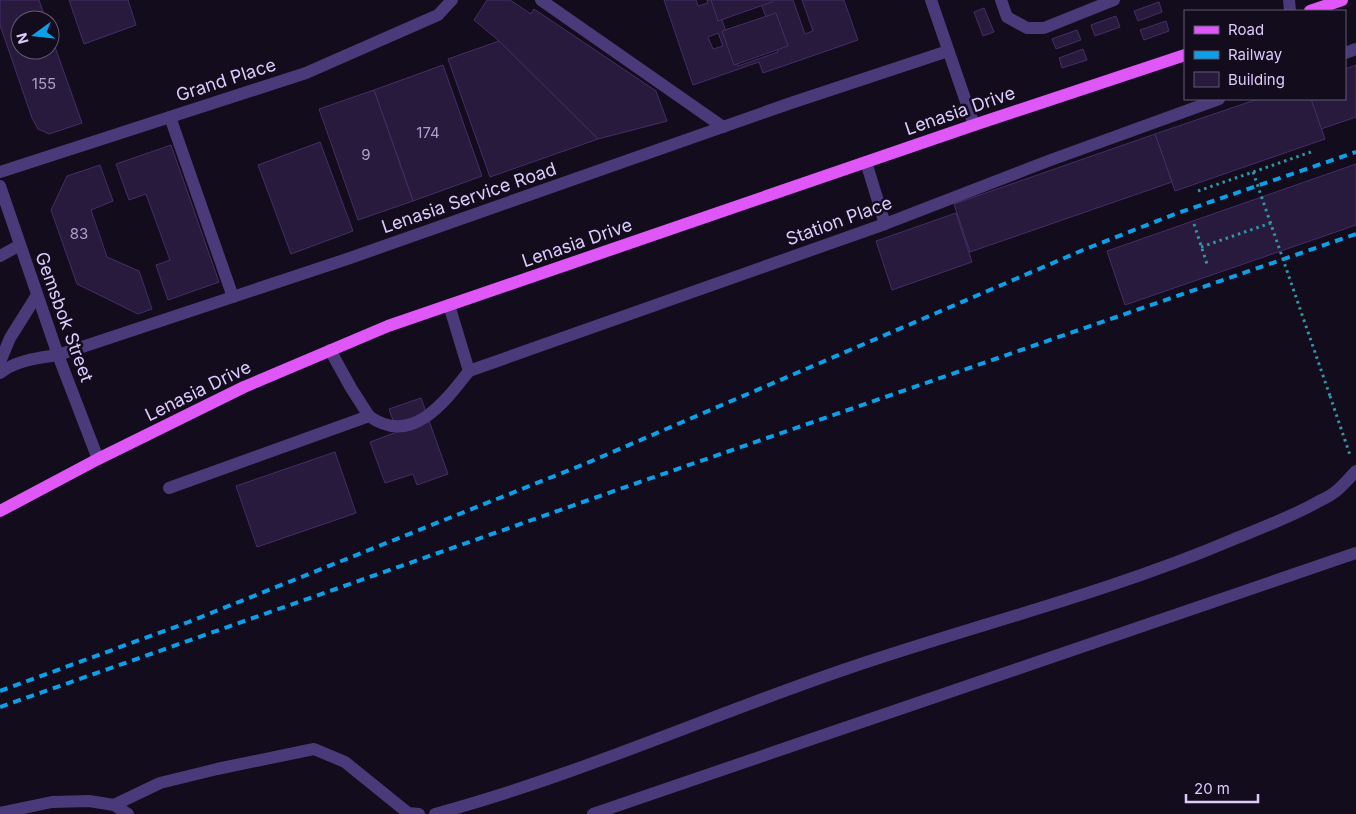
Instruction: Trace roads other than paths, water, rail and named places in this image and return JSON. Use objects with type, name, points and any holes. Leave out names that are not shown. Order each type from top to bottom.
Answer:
[{"type":"main road","points":[[1313,10],[1342,0]]},
{"type":"main road","name":"Lenasia Drive","points":[[0,510],[244,387],[388,326],[974,125],[1184,55]]},
{"type":"street","name":"Grand Place","points":[[0,172],[306,73],[438,15],[452,0]]},
{"type":"street","points":[[541,0],[723,127]]},
{"type":"street","points":[[932,0],[974,125]]},
{"type":"street","points":[[1001,0],[1007,17],[1027,28],[1044,28],[1114,0]]},
{"type":"street","name":"Lenasia Service Road","points":[[0,373],[6,368],[31,359],[58,355],[350,258],[723,127],[948,51]]},
{"type":"street","name":"Station Place","points":[[469,372],[885,224],[1048,161],[1217,100]]},
{"type":"street","points":[[170,117],[233,297]]},
{"type":"street","points":[[866,162],[885,224]]},
{"type":"street","name":"Gemsbok Street","points":[[0,186],[58,355],[98,459]]},
{"type":"street","points":[[0,256],[20,245]]},
{"type":"street","points":[[0,362],[10,338],[37,295]]},
{"type":"street","points":[[330,350],[369,416],[385,426],[406,426],[425,418],[435,411],[469,372],[449,305]]},
{"type":"street","points":[[169,488],[369,416]]},
{"type":"street","points":[[435,814],[518,790],[599,762],[714,717],[844,670],[1183,561],[1301,511],[1334,493],[1356,471]]},
{"type":"street","points":[[593,814],[1356,553]]},
{"type":"street","points":[[114,805],[160,783],[314,749],[345,762],[408,813],[419,814]]},
{"type":"street","points":[[0,813],[52,802],[90,801],[114,805],[128,814]]},
{"type":"railway","points":[[0,691],[186,623],[587,463],[1083,250],[1175,214],[1356,152]]},
{"type":"railway","points":[[0,707],[637,483],[1356,234]]}]
